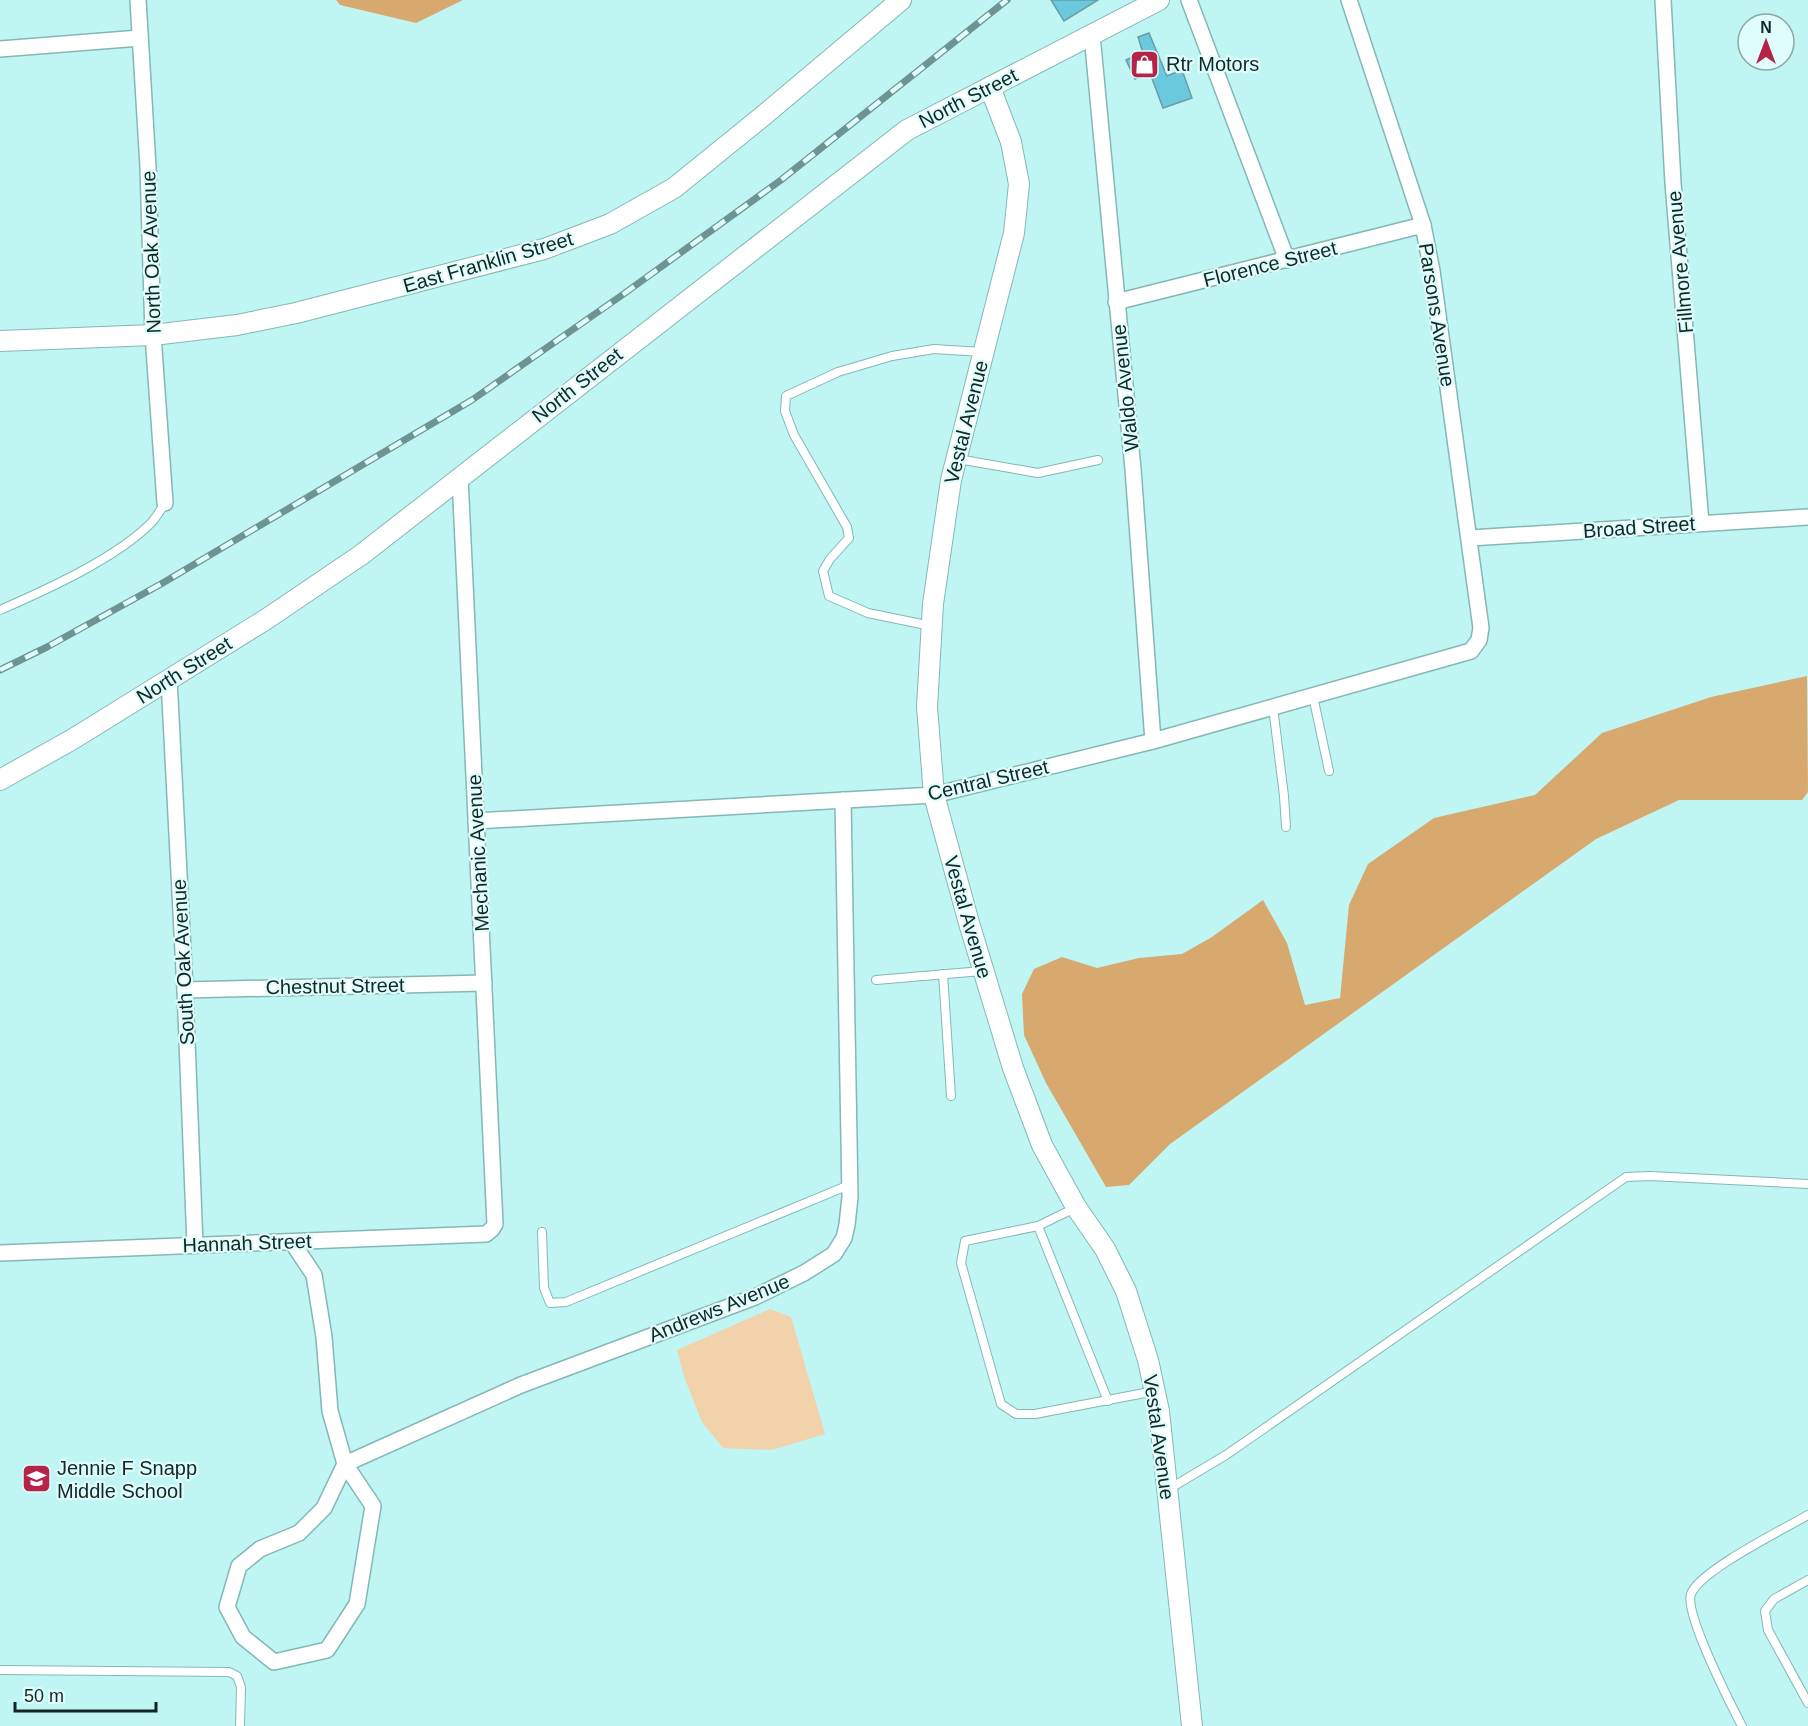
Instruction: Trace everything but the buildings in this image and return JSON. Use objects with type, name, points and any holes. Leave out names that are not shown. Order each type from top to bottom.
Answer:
[{"type":"street","name":"North Oak Avenue","points":[[138,0],[148,167],[153,335],[165,503]]},
{"type":"street","name":"East Franklin Street","points":[[0,341],[153,335],[237,325],[306,311],[544,249],[610,224],[674,188],[764,116],[901,0]]},
{"type":"street","name":"North Street","points":[[0,780],[73,739],[265,620],[361,555],[907,130],[1159,0]]},
{"type":"street","points":[[1189,0],[1287,260]]},
{"type":"street","name":"Parsons Avenue","points":[[1349,0],[1423,225],[1432,271],[1470,538],[1481,628],[1479,640]]},
{"type":"street","name":"Fillmore Avenue","points":[[1663,0],[1674,183],[1701,523]]},
{"type":"street","name":"Waldo Avenue","points":[[1092,35],[1133,469],[1153,741]]},
{"type":"street","points":[[0,49],[140,38]]},
{"type":"street","name":"Vestal Avenue","points":[[990,87],[1011,142],[1019,184],[1014,233],[956,459],[944,525],[932,626],[927,707],[934,795],[1013,1068],[1042,1145],[1076,1207],[1105,1249],[1126,1292],[1148,1360],[1160,1411],[1192,1726]]},
{"type":"street","name":"Florence Street","points":[[1116,302],[1423,225]]},
{"type":"street","name":"Mechanic Avenue","points":[[460,477],[495,1224],[492,1229]]},
{"type":"street","name":"Broad Street","points":[[1470,538],[1808,517]]},
{"type":"street","name":"Central Street","points":[[477,821],[934,795],[1153,741],[1313,696],[1471,651],[1479,640]]},
{"type":"street","name":"South Oak Avenue","points":[[169,679],[195,1245]]},
{"type":"street","name":"Andrews Avenue","points":[[345,1464],[521,1384],[755,1297],[804,1273],[834,1254],[844,1238],[847,1225],[849,1185],[843,800]]},
{"type":"street","name":"Chestnut Street","points":[[185,990],[484,982]]},
{"type":"street","name":"Hannah Street","points":[[0,1253],[486,1234],[492,1229]]},
{"type":"street","points":[[292,1242],[314,1275],[324,1337],[330,1411],[345,1464],[373,1506],[357,1604],[327,1650],[274,1662],[243,1637],[226,1607],[239,1566],[260,1549],[299,1533],[324,1508],[345,1464]]},
{"type":"lane","points":[[932,626],[868,613],[829,596],[823,571],[849,537],[847,527],[794,435],[785,411],[786,396],[838,372],[892,356],[934,349],[984,352]]},
{"type":"lane","points":[[956,459],[1038,473],[1098,460]]},
{"type":"lane","points":[[0,610],[118,550],[154,520],[165,503]]},
{"type":"lane","points":[[1313,696],[1329,771]]},
{"type":"lane","points":[[1273,707],[1286,827]]},
{"type":"lane","points":[[876,980],[984,971]]},
{"type":"lane","points":[[943,974],[951,1096]]},
{"type":"lane","points":[[1168,1490],[1226,1455],[1626,1177],[1650,1176],[1808,1184]]},
{"type":"lane","points":[[542,1232],[544,1288],[550,1303],[566,1302],[849,1185]]},
{"type":"lane","points":[[1076,1207],[1038,1226],[965,1241],[961,1263],[1000,1404],[1016,1414],[1035,1414],[1155,1391]]},
{"type":"lane","points":[[1038,1226],[1108,1401]]},
{"type":"lane","points":[[1742,1726],[1690,1611],[1690,1595],[1701,1580],[1750,1548],[1808,1515]]},
{"type":"lane","points":[[1808,1580],[1774,1599],[1765,1611],[1768,1630],[1808,1703]]},
{"type":"lane","points":[[0,1670],[229,1672],[237,1677],[241,1687],[240,1726]]},
{"type":"shaded area","points":[[336,0],[463,0],[416,23],[340,5]]},
{"type":"shaded area","points":[[1807,676],[1808,792],[1802,800],[1679,800],[1596,839],[1170,1144],[1129,1185],[1106,1187],[1046,1083],[1024,1035],[1022,994],[1034,969],[1062,957],[1097,968],[1139,958],[1182,954],[1212,937],[1263,900],[1287,943],[1305,1005],[1340,998],[1349,905],[1368,864],[1434,818],[1535,795],[1602,733],[1711,697]]},
{"type":"shaded area","points":[[770,1309],[791,1317],[825,1434],[772,1450],[723,1448],[702,1422],[685,1379],[677,1350]]},
{"type":"railway","points":[[0,670],[47,647],[161,584],[472,400],[781,180],[1007,0]]},
{"type":"place","name":"Rtr Motors","points":[[1145,64]]},
{"type":"place","name":"Jennie F Snapp Middle School","points":[[36,1479]]}]
